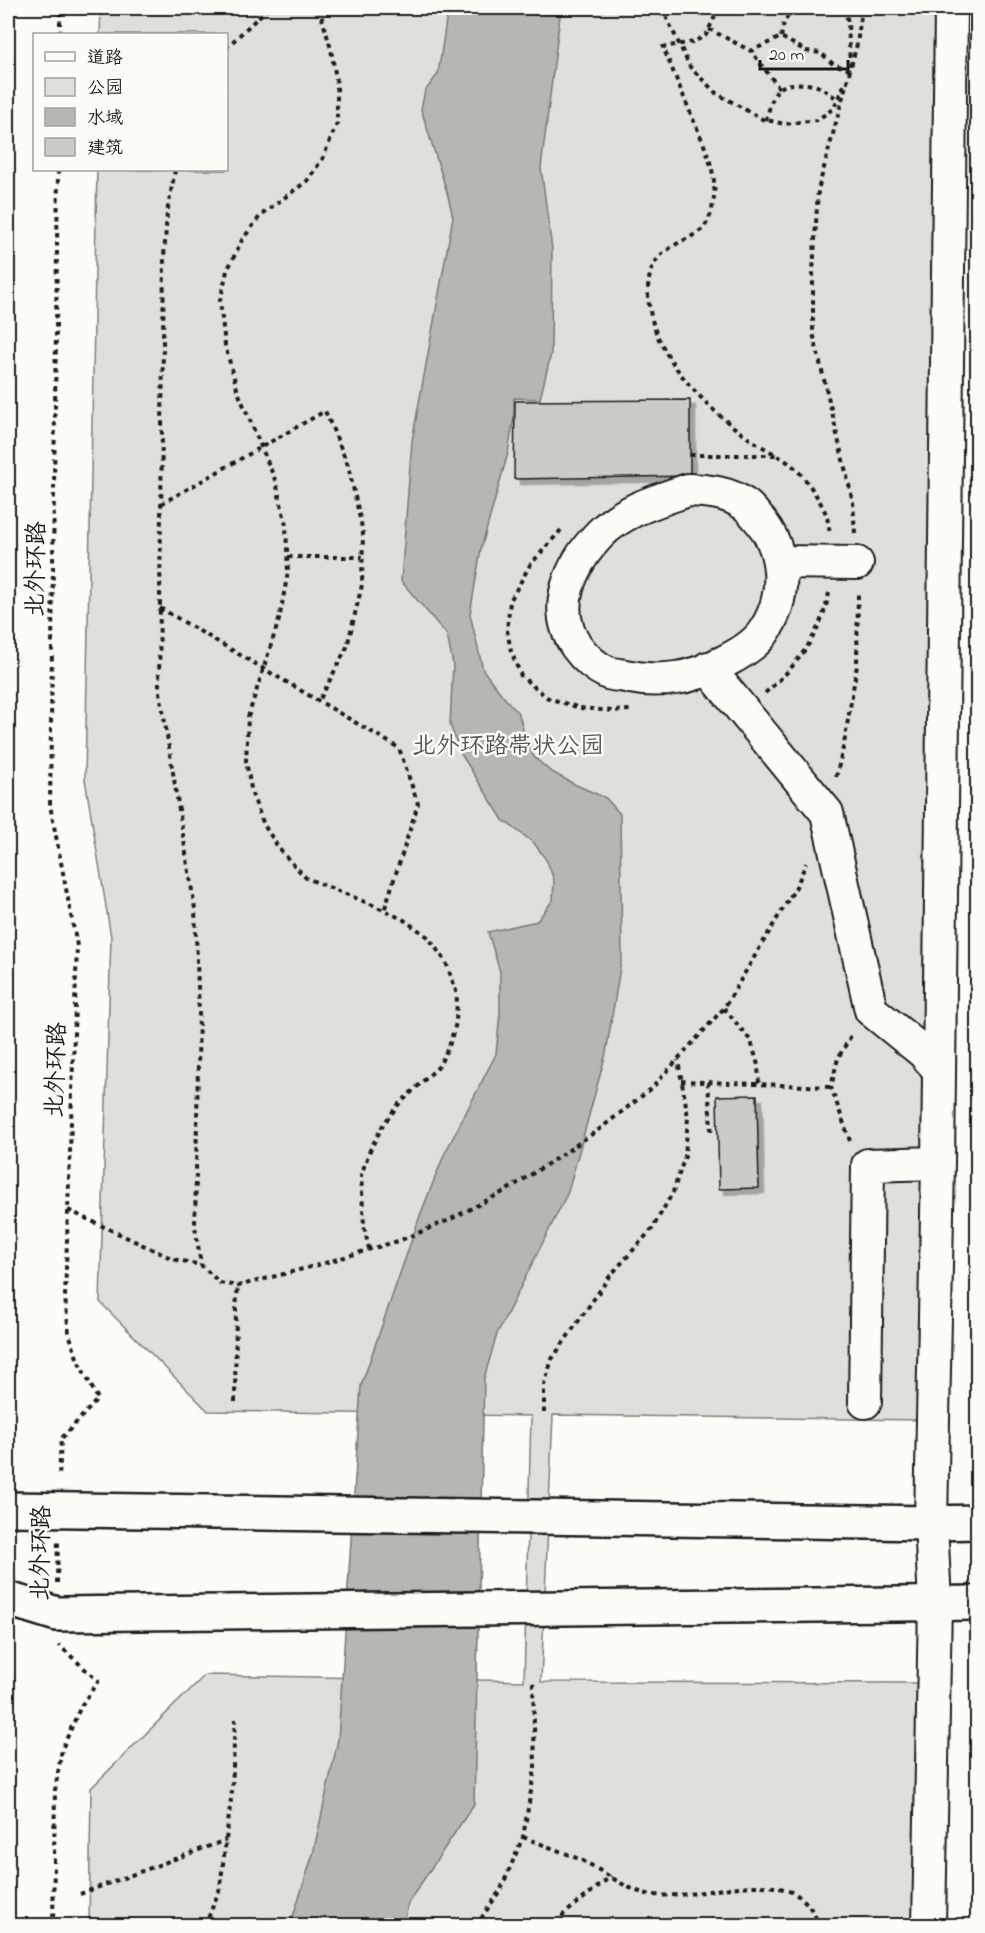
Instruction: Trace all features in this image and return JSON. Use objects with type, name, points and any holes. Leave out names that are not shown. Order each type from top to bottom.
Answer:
[{"type":"main road","points":[[8,1509],[978,1522]]},
{"type":"main road","points":[[8,1599],[57,1614],[978,1603]]},
{"type":"street","points":[[929,1926],[935,1603],[931,1523],[938,1163],[951,8]]},
{"type":"street","points":[[688,490],[718,492],[745,504],[768,529],[780,562],[781,584],[776,610],[762,634],[740,653],[708,668],[677,678],[641,679],[608,673],[586,659],[568,635],[563,603],[574,567],[600,533],[636,508],[688,490]]},
{"type":"street","points":[[780,562],[844,563]]},
{"type":"street","points":[[708,668],[827,813],[871,1010],[923,1052],[938,1070]]},
{"type":"street","points":[[865,1402],[868,1165],[938,1163]]},
{"type":"path","points":[[60,8],[60,33]]},
{"type":"path","points":[[228,46],[268,8]]},
{"type":"path","points":[[319,8],[331,49],[337,85],[337,123],[323,158],[307,181],[261,215],[242,240],[227,271],[220,301],[225,345],[238,392],[276,482],[286,525],[288,572],[279,620],[248,717],[246,761],[252,794],[264,825],[280,850],[306,878],[384,911],[428,937],[446,962],[457,994],[456,1023],[449,1046],[439,1066],[398,1105],[383,1125],[370,1150],[361,1175],[364,1226],[369,1249]]},
{"type":"path","points":[[662,8],[690,67],[716,93],[766,120],[784,124],[817,120],[834,108],[850,70],[849,22],[844,8]]},
{"type":"path","points":[[719,8],[706,35],[694,42],[663,47],[710,159],[714,195],[709,220],[700,232],[664,251],[653,267],[648,287],[649,309],[657,334],[670,359],[687,383],[733,427],[791,464],[810,486],[826,514],[832,544],[844,563],[831,584],[826,610],[817,631],[802,655],[783,678],[744,711]]},
{"type":"path","points":[[781,37],[784,22],[791,8]]},
{"type":"path","points":[[709,29],[751,51],[779,88]]},
{"type":"path","points":[[751,51],[781,37]]},
{"type":"path","points":[[781,37],[806,51],[821,53],[833,64],[850,70]]},
{"type":"path","points":[[766,120],[774,93],[786,85],[806,84],[819,87],[838,99]]},
{"type":"path","name":"北外环路","points":[[53,1926],[55,1790],[62,1749],[81,1706],[98,1681],[60,1645],[57,1614],[61,1439],[98,1399],[78,1360],[69,1333],[65,1298],[77,946],[50,805],[58,171]]},
{"type":"path","points":[[175,171],[167,213],[165,258],[159,686],[195,909],[199,1012],[195,1226],[201,1265]]},
{"type":"path","points":[[161,504],[325,411],[348,465],[363,532],[362,585],[347,647],[319,701]]},
{"type":"path","points":[[690,455],[777,455]]},
{"type":"path","points":[[288,557],[362,557]]},
{"type":"path","points":[[160,608],[399,748],[418,804],[384,911]]},
{"type":"path","points":[[724,1008],[751,1041],[758,1065],[759,1084]]},
{"type":"path","points":[[868,1165],[852,1148],[831,1087],[838,1059],[850,1036],[871,1010]]},
{"type":"path","points":[[544,1413],[544,1385],[552,1359],[610,1276],[652,1229],[673,1192],[685,1156],[688,1117],[678,1060]]},
{"type":"path","points":[[681,1081],[831,1087]]},
{"type":"path","points":[[708,1082],[711,1129],[718,1129]]},
{"type":"path","points":[[68,1210],[173,1259],[201,1265],[220,1283],[238,1286],[401,1240],[447,1221],[507,1190],[593,1134],[651,1089]]},
{"type":"path","points":[[235,1402],[238,1286]]},
{"type":"path","points":[[476,1926],[501,1889],[523,1837],[535,1768],[533,1682]]},
{"type":"path","points":[[205,1926],[220,1888],[232,1791],[235,1719]]},
{"type":"path","points":[[523,1837],[582,1860],[640,1892],[663,1896],[751,1885],[777,1887],[798,1895],[815,1912],[819,1926]]},
{"type":"path","points":[[80,1894],[226,1840]]},
{"type":"path","points":[[561,1926],[563,1916],[610,1875]]},
{"type":"green space","name":"北外环路带状公园","points":[[101,8],[939,8],[923,1420],[553,1415],[541,1682],[924,1683],[919,1925],[89,1926],[91,1788],[205,1675],[524,1681],[531,1416],[208,1411],[100,1302],[111,937],[85,779],[97,171],[228,171],[228,33],[100,33]]},
{"type":"water","points":[[448,8],[561,8],[541,168],[552,249],[551,354],[540,399],[514,398],[514,417],[508,453],[481,549],[470,614],[483,670],[519,714],[524,734],[534,757],[550,771],[606,798],[620,814],[622,956],[606,1053],[568,1192],[497,1334],[484,1378],[474,1804],[408,1903],[404,1925],[290,1926],[313,1854],[338,1740],[361,1386],[421,1213],[444,1155],[496,1054],[500,1013],[500,972],[488,932],[537,921],[553,900],[554,880],[547,861],[534,843],[503,820],[461,754],[450,725],[453,664],[447,635],[401,581],[412,441],[453,217],[421,109],[425,91],[438,74]]},
{"type":"building","points":[[690,400],[690,476],[514,479],[515,401]]},
{"type":"building","points":[[757,1095],[759,1188],[719,1189],[717,1096]]}]
